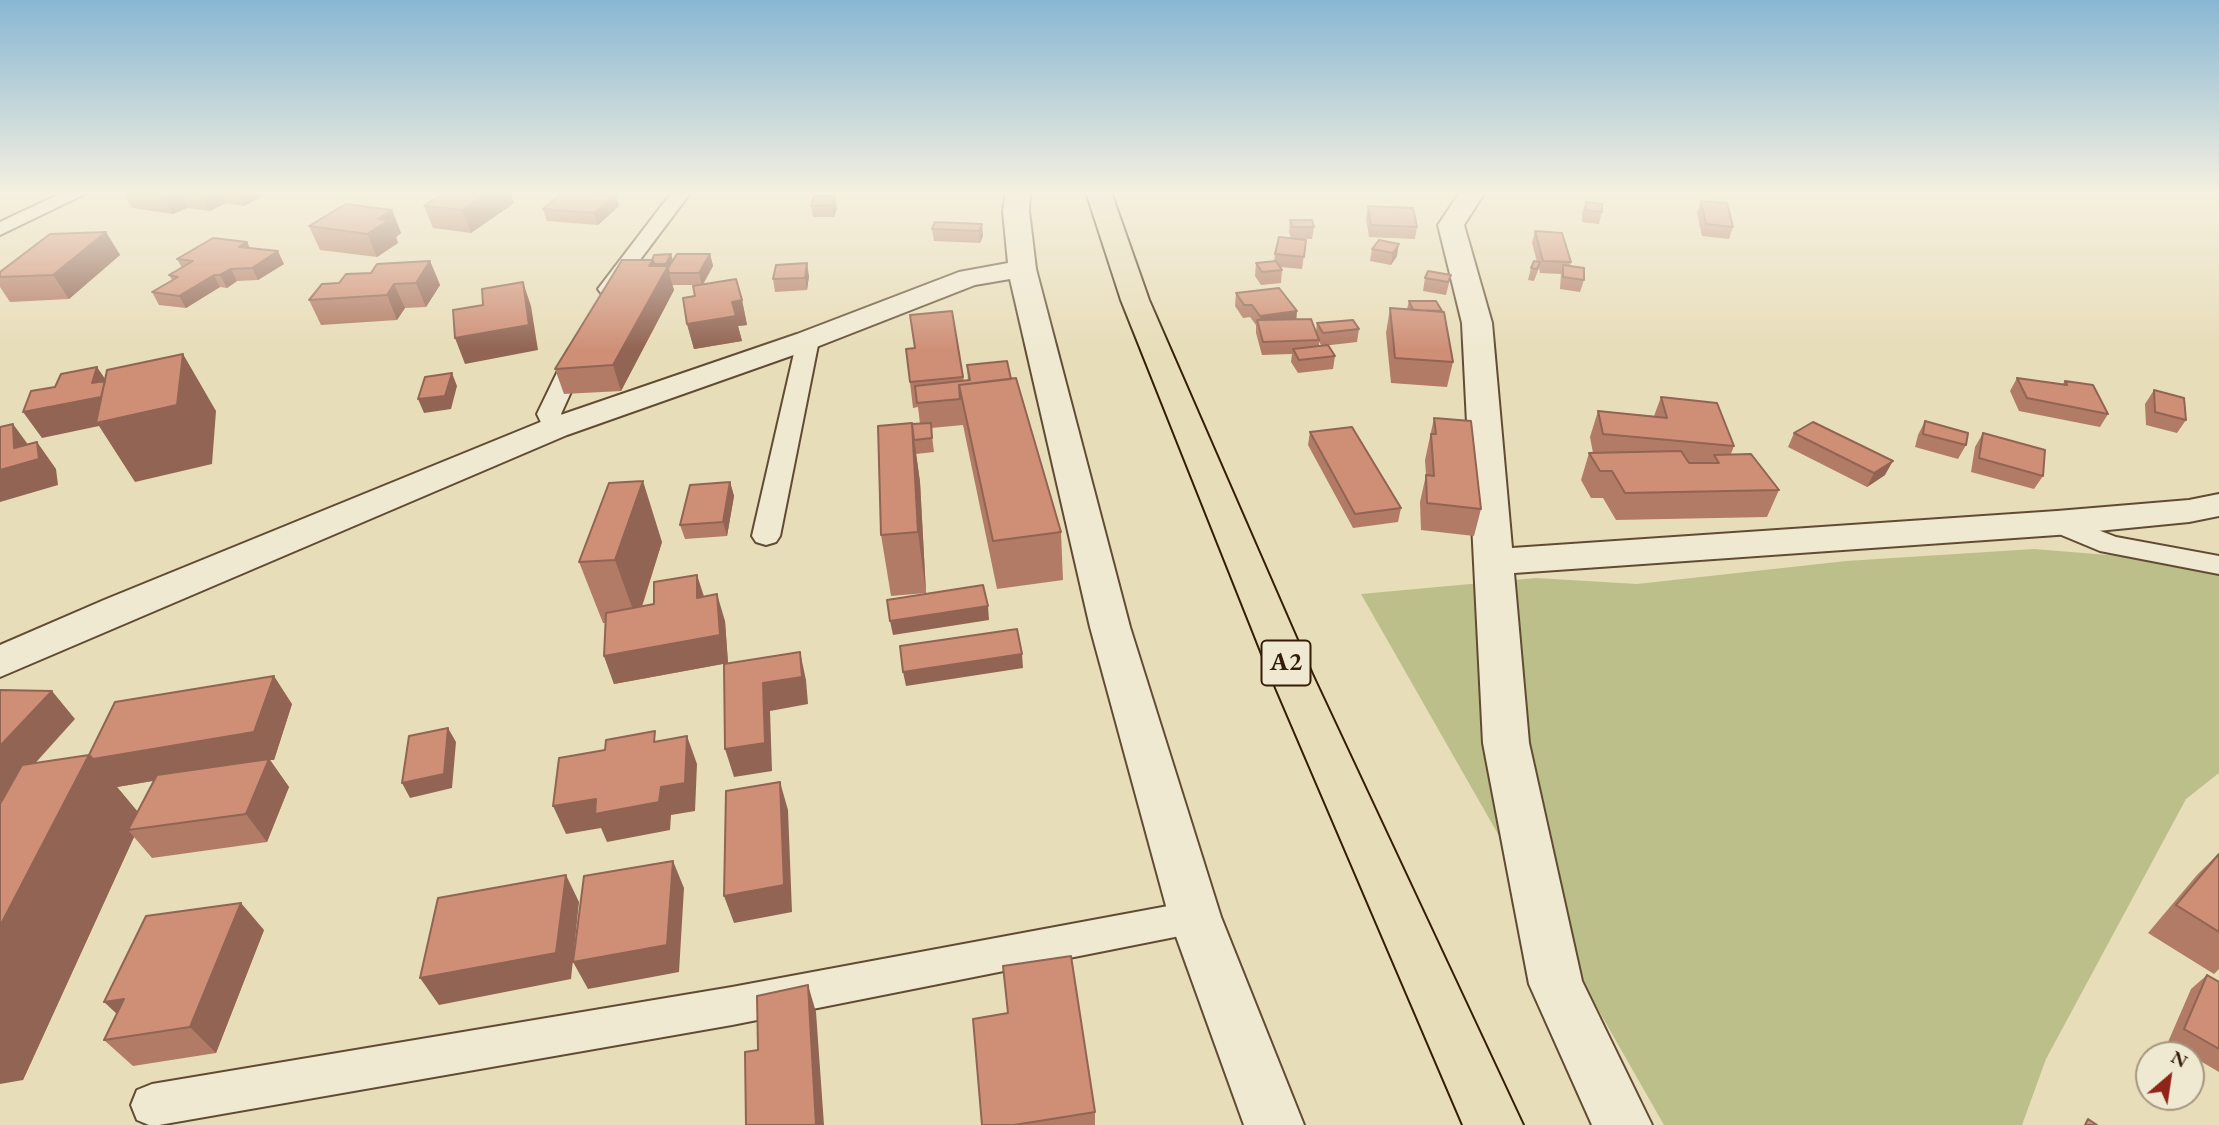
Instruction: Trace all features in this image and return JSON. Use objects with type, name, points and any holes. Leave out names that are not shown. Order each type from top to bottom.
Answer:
[{"type":"main road","name":"A2","points":[[1116,244],[1135,300],[1286,662],[1493,1125]]},
{"type":"street","points":[[1019,244],[1022,269],[1110,627],[1195,917],[1273,1125]]},
{"type":"street","points":[[1456,244],[1477,323],[1506,743],[1556,984],[1622,1125]]},
{"type":"street","points":[[0,662],[555,428],[808,340],[969,278],[1022,269]]},
{"type":"street","points":[[1492,562],[2057,523],[2189,511],[2219,505]]},
{"type":"lane","points":[[597,313],[609,288],[642,244]]},
{"type":"lane","points":[[555,428],[549,414],[585,338]]},
{"type":"lane","points":[[766,536],[808,340]]},
{"type":"lane","points":[[2057,523],[2110,545],[2219,565]]},
{"type":"lane","points":[[152,1105],[718,1008],[1195,917]]},
{"type":"green space","points":[[2034,549],[2145,558],[2219,571],[2219,773],[2186,799],[2046,1059],[2022,1125],[1664,1125],[1361,594],[1536,578],[1637,584],[1846,561]]},
{"type":"building","points":[[36,244],[91,244],[53,275],[0,277],[0,272]]},
{"type":"building","points":[[202,244],[243,244],[239,247],[278,251],[252,268],[231,269],[214,275],[179,296],[152,292],[178,277],[169,275],[193,261],[177,259]]},
{"type":"building","points":[[1277,244],[1305,244],[1304,257],[1275,254]]},
{"type":"building","points":[[1376,244],[1399,244],[1393,253],[1372,249]]},
{"type":"building","points":[[1539,244],[1566,244],[1571,262],[1543,261]]},
{"type":"building","points":[[671,254],[666,264],[654,264],[652,260],[654,255]]},
{"type":"building","points":[[677,254],[710,254],[699,273],[669,273],[668,268]]},
{"type":"building","points":[[622,260],[653,260],[649,266],[668,266],[613,365],[555,369]]},
{"type":"building","points":[[430,261],[416,283],[394,284],[387,295],[309,300],[322,284],[339,283],[346,274],[371,273],[377,264]]},
{"type":"building","points":[[1276,261],[1282,270],[1262,272],[1256,263]]},
{"type":"building","points":[[1534,261],[1540,262],[1537,269],[1531,268]]},
{"type":"building","points":[[807,263],[805,278],[773,279],[776,265]]},
{"type":"building","points":[[1563,265],[1584,268],[1584,280],[1563,277]]},
{"type":"building","points":[[1428,271],[1451,275],[1448,282],[1425,278]]},
{"type":"building","points":[[736,279],[742,300],[732,302],[736,316],[687,324],[683,298],[695,296],[693,286]]},
{"type":"building","points":[[523,282],[529,325],[455,338],[453,310],[483,305],[482,289]]},
{"type":"building","points":[[1279,288],[1297,311],[1260,316],[1252,305],[1244,305],[1236,293]]},
{"type":"building","points":[[1409,301],[1436,301],[1442,311],[1413,310]]},
{"type":"building","points":[[1390,308],[1444,312],[1453,362],[1395,358]]},
{"type":"building","points":[[952,311],[963,377],[910,382],[906,349],[915,348],[910,315]]},
{"type":"building","points":[[1311,319],[1319,340],[1263,342],[1257,320]]},
{"type":"building","points":[[1353,320],[1359,329],[1323,333],[1317,323]]},
{"type":"building","points":[[1328,345],[1335,356],[1299,360],[1293,349]]},
{"type":"building","points":[[183,354],[177,405],[96,423],[107,370]]},
{"type":"building","points":[[1007,361],[1011,379],[959,385],[960,399],[917,403],[915,386],[970,380],[967,365]]},
{"type":"building","points":[[97,367],[92,383],[105,381],[101,397],[23,412],[31,391],[55,387],[61,374]]},
{"type":"building","points":[[452,373],[445,396],[418,399],[425,377]]},
{"type":"building","points":[[1016,378],[1061,532],[993,541],[959,385]]},
{"type":"building","points":[[2017,378],[2067,385],[2065,381],[2093,385],[2108,414],[2027,398]]},
{"type":"building","points":[[2154,390],[2184,398],[2186,420],[2155,412]]},
{"type":"building","points":[[1661,397],[1717,403],[1734,446],[1603,434],[1598,411],[1667,418]]},
{"type":"building","points":[[1434,418],[1471,421],[1481,509],[1427,503],[1426,475],[1434,476],[1431,434],[1436,434]]},
{"type":"building","points":[[1925,421],[1968,433],[1966,445],[1923,434]]},
{"type":"building","points":[[1813,422],[1893,461],[1874,473],[1794,433]]},
{"type":"building","points":[[912,423],[918,532],[881,535],[878,426]]},
{"type":"building","points":[[931,423],[932,438],[914,440],[912,424]]},
{"type":"building","points":[[13,424],[14,448],[37,442],[39,459],[0,470],[0,427]]},
{"type":"building","points":[[1352,427],[1401,508],[1355,514],[1310,432]]},
{"type":"building","points":[[1983,433],[2045,450],[2043,476],[1979,458]]},
{"type":"building","points":[[1681,451],[1689,463],[1719,463],[1714,455],[1751,454],[1779,490],[1625,493],[1612,471],[1600,471],[1589,453]]},
{"type":"building","points":[[643,481],[615,560],[579,562],[609,483]]},
{"type":"building","points":[[730,482],[723,522],[680,525],[690,485]]},
{"type":"building","points":[[697,575],[697,598],[717,594],[720,635],[604,656],[606,613],[654,604],[654,582]]},
{"type":"building","points":[[983,585],[988,606],[890,621],[887,600]]},
{"type":"building","points":[[1017,629],[1022,654],[903,672],[900,646]]},
{"type":"building","points":[[800,652],[802,677],[763,683],[765,743],[725,749],[724,664]]},
{"type":"building","points":[[274,676],[254,732],[93,759],[89,755],[115,702]]},
{"type":"building","points":[[0,690],[52,691],[0,746]]},
{"type":"building","points":[[448,728],[444,774],[402,783],[409,736]]},
{"type":"building","points":[[655,731],[654,742],[687,736],[685,783],[661,787],[659,802],[595,814],[596,799],[553,806],[559,758],[605,750],[606,740]]},
{"type":"building","points":[[89,755],[0,926],[0,804],[22,765]]},
{"type":"building","points":[[269,759],[246,814],[128,830],[157,775]]},
{"type":"building","points":[[780,782],[784,885],[724,896],[726,791]]},
{"type":"building","points":[[2219,854],[2219,932],[2176,905]]},
{"type":"building","points":[[673,861],[667,945],[573,962],[584,876]]},
{"type":"building","points":[[566,875],[556,953],[420,978],[438,898]]},
{"type":"building","points":[[241,903],[190,1027],[104,1040],[124,999],[104,1002],[146,916]]},
{"type":"building","points":[[1071,956],[1095,1112],[1014,1125],[982,1125],[973,1019],[1008,1013],[1003,966]]},
{"type":"building","points":[[2207,975],[2219,982],[2219,1049],[2184,1029]]},
{"type":"building","points":[[808,985],[816,1125],[746,1125],[745,1052],[758,1050],[757,996]]},
{"type":"building","points":[[2088,1119],[2097,1125],[2085,1125]]}]
